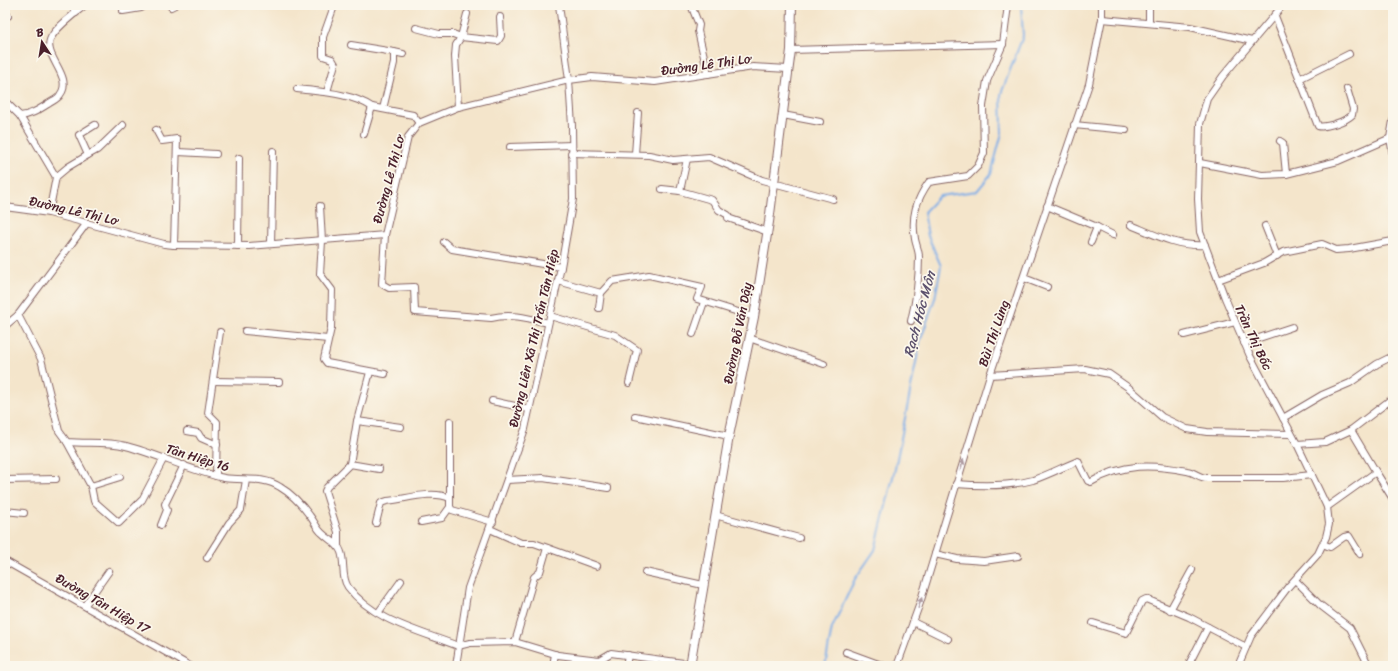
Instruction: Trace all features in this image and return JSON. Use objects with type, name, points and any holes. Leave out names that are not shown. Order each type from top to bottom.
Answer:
[{"type":"main road","name":"Đường Đỗ Văn Dậy","points":[[690,665],[729,436],[754,317],[768,232],[791,50],[792,5]]},
{"type":"street","points":[[71,5],[76,13]]},
{"type":"street","points":[[20,116],[33,113],[60,96],[63,91],[63,79],[50,50],[50,40],[55,31],[85,5]]},
{"type":"street","points":[[123,10],[141,8],[146,5]]},
{"type":"street","points":[[170,5],[171,7],[175,5]]},
{"type":"street","name":"Đường Liên Xã Thị Trấn Tân Hiệp","points":[[456,666],[468,588],[508,480],[524,430],[561,267],[573,199],[569,80],[559,5]]},
{"type":"street","points":[[691,5],[699,25],[698,31],[708,74]]},
{"type":"street","points":[[911,321],[915,308],[919,256],[915,239],[913,217],[920,194],[929,182],[968,176],[978,166],[984,153],[983,106],[987,82],[1003,44],[1008,5]]},
{"type":"street","name":"Bùi Thị Lùng","points":[[897,666],[935,554],[990,375],[1089,84],[1102,19],[1102,5]]},
{"type":"street","points":[[1149,5],[1149,23]]},
{"type":"street","name":"Trần Thị Bốc","points":[[1238,666],[1251,636],[1295,580],[1318,554],[1323,544],[1329,524],[1328,507],[1244,343],[1200,232],[1198,199],[1200,124],[1207,99],[1223,76],[1252,40],[1275,16],[1283,5]]},
{"type":"street","points":[[326,92],[335,64],[332,59],[323,56],[323,42],[333,9]]},
{"type":"street","points":[[458,108],[455,56],[456,45],[461,37],[467,14]]},
{"type":"street","points":[[1275,16],[1299,79],[1320,127],[1348,118],[1352,115],[1353,109],[1347,89]]},
{"type":"street","points":[[416,28],[439,34],[453,34],[461,37],[498,41],[501,36],[500,17]]},
{"type":"street","points":[[1102,19],[1190,27],[1252,40]]},
{"type":"street","points":[[791,50],[1003,44]]},
{"type":"street","points":[[351,45],[404,54]]},
{"type":"street","points":[[383,108],[394,63],[394,52]]},
{"type":"street","points":[[1299,79],[1349,54]]},
{"type":"street","name":"Đường Lê Thị Lơ","points":[[5,207],[49,213],[164,244],[174,245],[238,246],[322,241],[385,235],[408,137],[419,123],[458,108],[569,80],[592,77],[655,82],[753,67],[788,69]]},
{"type":"street","points":[[297,89],[326,92],[365,102],[372,107],[413,115],[419,123]]},
{"type":"street","points":[[5,101],[20,116],[56,177]]},
{"type":"street","points":[[364,134],[372,107]]},
{"type":"street","points":[[635,154],[638,113]]},
{"type":"street","points":[[783,115],[820,122]]},
{"type":"street","points":[[1393,121],[1393,155]]},
{"type":"street","points":[[88,155],[79,135],[95,125]]},
{"type":"street","points":[[49,213],[56,177],[68,167],[97,150],[123,125]]},
{"type":"street","points":[[1074,125],[1126,130]]},
{"type":"street","points":[[156,130],[162,141],[177,139],[178,152],[174,245]]},
{"type":"street","points":[[1200,162],[1262,175],[1286,174],[1338,160],[1392,138]]},
{"type":"street","points":[[1280,141],[1283,143],[1286,174]]},
{"type":"street","points":[[510,147],[572,145]]},
{"type":"street","points":[[271,244],[272,151]]},
{"type":"street","points":[[178,152],[216,154]]},
{"type":"street","points":[[571,153],[649,154],[673,160],[709,157],[738,171],[762,180],[775,182],[832,199]]},
{"type":"street","points":[[238,246],[239,158]]},
{"type":"street","points":[[680,191],[688,159]]},
{"type":"street","points":[[662,189],[680,191],[712,200],[719,210],[728,215],[728,218],[768,232]]},
{"type":"street","points":[[320,206],[322,241],[320,274],[332,290],[331,328],[324,359],[326,363],[385,374]]},
{"type":"street","points":[[1047,206],[1113,235]]},
{"type":"street","points":[[5,326],[18,314],[87,223]]},
{"type":"street","points":[[1131,225],[1168,241],[1192,246],[1205,245]]},
{"type":"street","points":[[1265,226],[1277,256]]},
{"type":"street","points":[[1091,242],[1097,227]]},
{"type":"street","points":[[385,235],[382,284],[389,288],[414,287],[414,312],[491,318],[501,316],[522,316],[548,323]]},
{"type":"street","points":[[1218,280],[1264,263],[1283,252],[1322,244],[1336,250],[1393,241]]},
{"type":"street","points":[[444,242],[452,249],[561,267]]},
{"type":"street","points":[[600,308],[601,293],[612,281],[649,275],[702,287],[697,298],[704,302],[754,317]]},
{"type":"street","points":[[1024,278],[1046,287]]},
{"type":"street","points":[[558,281],[601,293]]},
{"type":"street","points":[[693,334],[704,302]]},
{"type":"street","points":[[18,314],[42,359],[59,431],[90,486],[94,501],[119,523],[142,500],[164,458]]},
{"type":"street","points":[[550,316],[615,335],[637,350],[629,383]]},
{"type":"street","points":[[1184,335],[1235,322]]},
{"type":"street","points":[[1244,343],[1292,327]]},
{"type":"street","points":[[245,331],[328,339]]},
{"type":"street","points":[[216,476],[217,422],[208,413],[220,332]]},
{"type":"street","points":[[749,338],[824,364]]},
{"type":"street","points":[[1283,418],[1322,395],[1350,383],[1377,364],[1393,356]]},
{"type":"street","points":[[990,375],[1085,369],[1108,374],[1129,388],[1162,417],[1187,429],[1207,432],[1291,434]]},
{"type":"street","points":[[370,372],[357,421],[350,464],[327,487],[325,491],[338,532],[338,545],[342,553],[347,586],[367,608],[378,614],[458,646],[470,643],[515,642],[555,654],[599,660],[611,653],[690,665]]},
{"type":"street","points":[[213,381],[279,382]]},
{"type":"street","points":[[1297,444],[1325,442],[1351,430],[1393,398]]},
{"type":"street","points":[[492,401],[529,409]]},
{"type":"street","points":[[635,416],[729,436]]},
{"type":"street","points":[[357,421],[401,427]]},
{"type":"street","points":[[421,522],[442,518],[450,507],[450,421]]},
{"type":"street","points":[[1351,430],[1393,499]]},
{"type":"street","points":[[187,431],[198,433],[201,438],[217,445]]},
{"type":"street","name":"Tân Hiệp 16","points":[[66,442],[103,442],[125,446],[216,476],[266,481],[279,486],[294,498],[310,515],[321,532],[338,545]]},
{"type":"street","points":[[956,484],[982,486],[1032,480],[1078,461],[1088,480],[1091,482],[1107,472],[1147,465],[1161,465],[1207,478],[1283,478],[1312,474]]},
{"type":"street","points":[[350,464],[379,469]]},
{"type":"street","points":[[161,525],[167,510],[165,504],[184,465]]},
{"type":"street","points":[[1328,507],[1376,472]]},
{"type":"street","points":[[90,486],[120,476]]},
{"type":"street","points":[[508,480],[543,478],[608,488]]},
{"type":"street","points":[[5,480],[56,479]]},
{"type":"street","points":[[207,558],[229,523],[241,510],[246,480]]},
{"type":"street","points":[[376,523],[379,508],[382,503],[388,501],[443,495],[450,498]]},
{"type":"street","points":[[450,507],[452,510],[493,522]]},
{"type":"street","points":[[5,511],[24,513]]},
{"type":"street","points":[[715,515],[799,538]]},
{"type":"street","points":[[490,529],[521,543],[534,544],[597,566]]},
{"type":"street","points":[[1323,544],[1330,547],[1344,537],[1349,536],[1360,554]]},
{"type":"street","points":[[515,642],[534,577],[540,572],[547,548]]},
{"type":"street","points":[[935,554],[957,559],[984,561],[1018,556]]},
{"type":"street","name":"Đường Tân Hiệp 17","points":[[5,561],[85,605],[190,666]]},
{"type":"street","points":[[85,605],[110,570]]},
{"type":"street","points":[[1170,610],[1192,570]]},
{"type":"street","points":[[645,572],[703,585]]},
{"type":"street","points":[[1295,580],[1320,605],[1350,628],[1370,666]]},
{"type":"street","points":[[378,614],[402,581]]},
{"type":"street","points":[[1094,623],[1126,633],[1144,599],[1208,627],[1246,647]]},
{"type":"street","points":[[913,622],[948,639]]},
{"type":"street","points":[[1189,664],[1208,627]]},
{"type":"street","points":[[846,652],[884,666]]},
{"type":"street","points":[[553,666],[555,654]]},
{"type":"street","points":[[626,666],[628,655]]},
{"type":"waterway","name":"Rạch Hóc Môn","points":[[825,666],[832,628],[855,579],[875,550],[895,469],[920,342],[935,298],[941,266],[928,236],[924,212],[939,196],[977,191],[991,174],[1002,133],[1001,94],[1023,36],[1021,5]]}]
